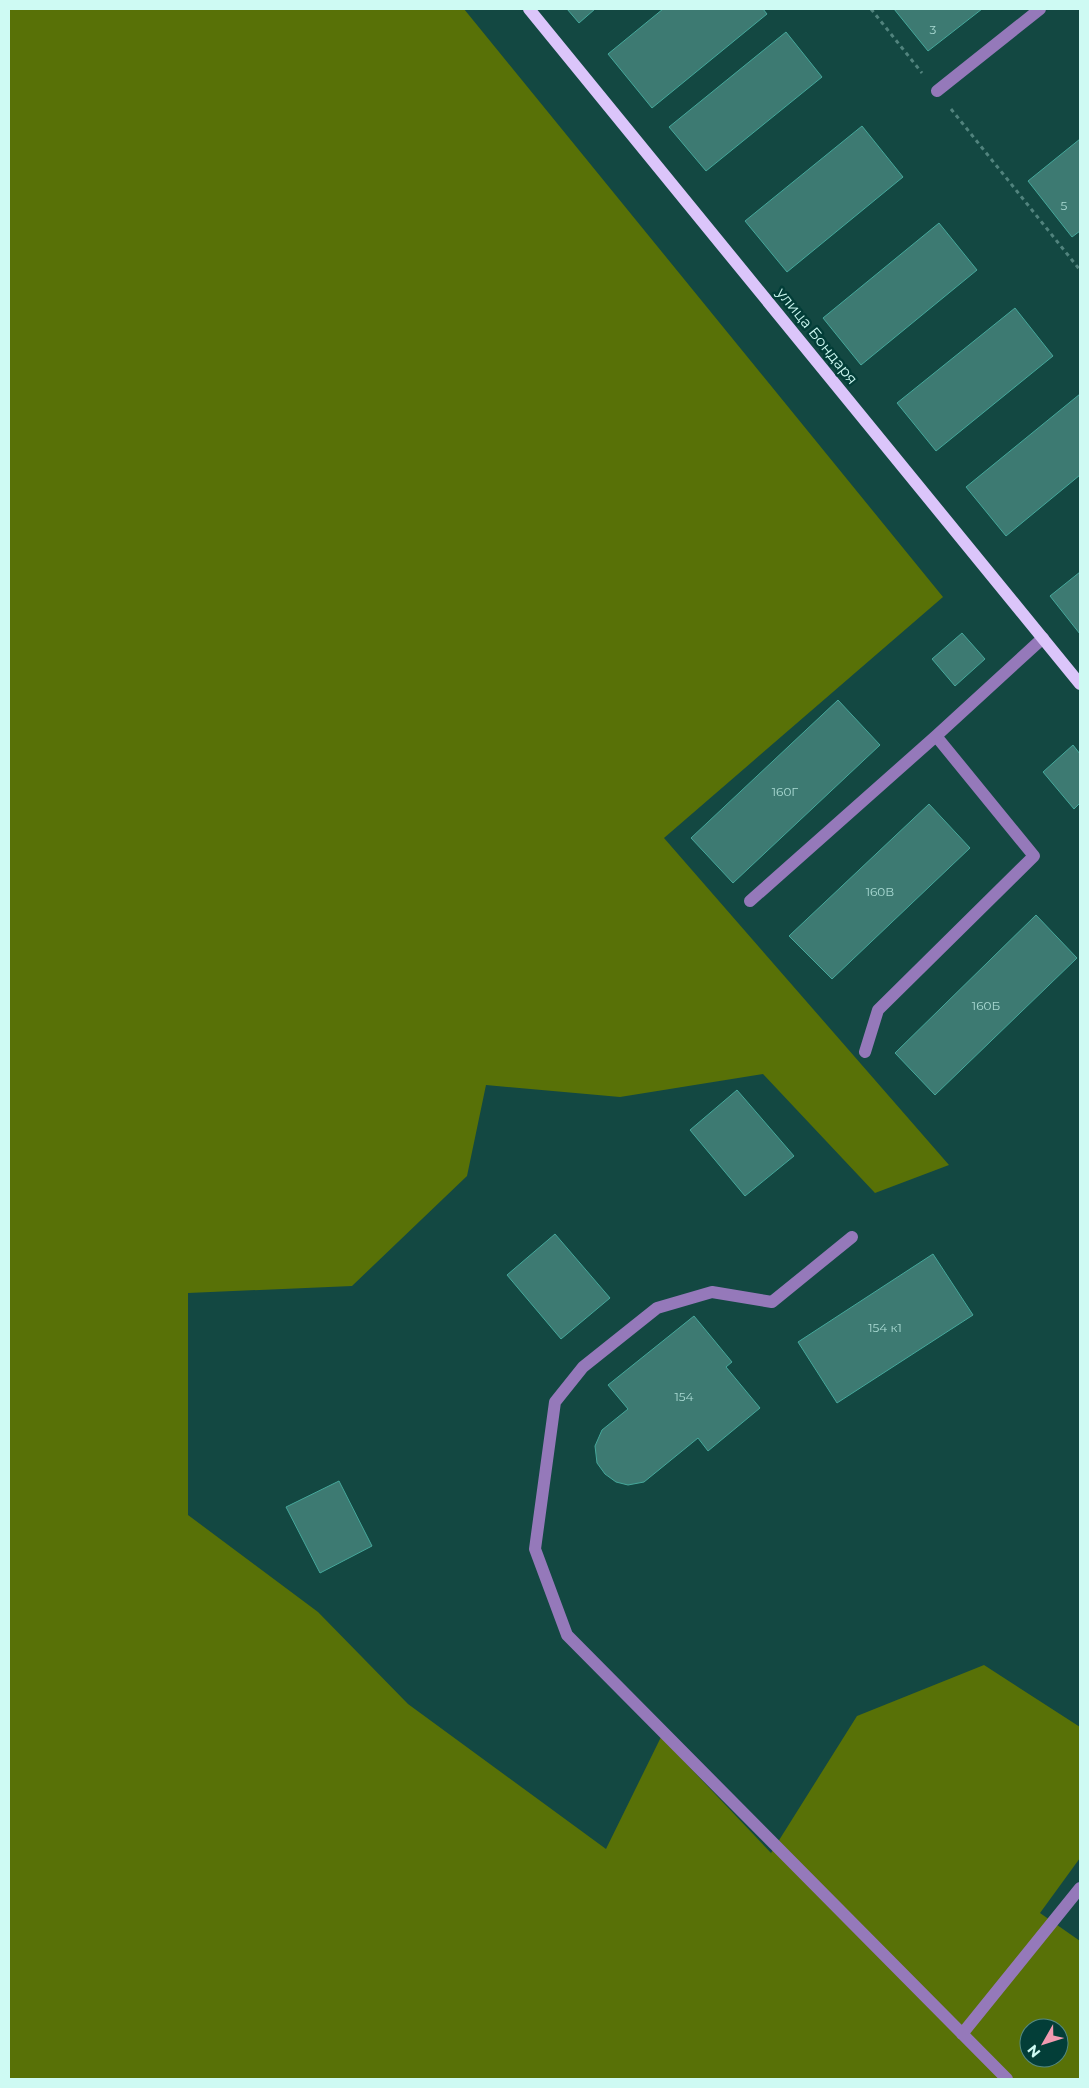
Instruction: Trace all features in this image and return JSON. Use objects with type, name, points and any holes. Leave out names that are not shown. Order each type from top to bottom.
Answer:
[{"type":"main road","name":"улица Бондаря","points":[[529,9],[1080,684]]},
{"type":"lane","points":[[937,92],[1040,9]]},
{"type":"lane","points":[[750,901],[1043,638]]},
{"type":"lane","points":[[865,1052],[878,1010],[1034,856],[936,736]]},
{"type":"lane","points":[[852,1238],[772,1302],[712,1292],[657,1308],[583,1367],[554,1402],[535,1549],[567,1635],[1007,2079]]},
{"type":"lane","points":[[962,2034],[1080,1888]]},
{"type":"path","points":[[871,9],[1080,270]]},
{"type":"green space","points":[[9,9],[464,9],[943,597],[664,838],[949,1165],[875,1193],[763,1074],[620,1097],[486,1085],[467,1176],[352,1286],[188,1293],[188,1515],[318,1612],[408,1704],[606,1849],[661,1737],[771,1853],[857,1716],[984,1665],[1080,1727],[1080,1858],[1040,1913],[1080,1941],[1080,2079],[9,2079]]},
{"type":"building","points":[[567,9],[595,9],[579,23]]},
{"type":"building","points":[[663,9],[763,9],[767,14],[652,108],[608,54]]},
{"type":"building","points":[[894,9],[982,9],[928,51]]},
{"type":"building","points":[[786,32],[822,77],[706,171],[669,127]]},
{"type":"building","points":[[862,126],[903,177],[787,272],[745,221]]},
{"type":"building","points":[[1080,139],[1080,231],[1072,237],[1028,181]]},
{"type":"building","points":[[939,223],[977,270],[861,365],[823,318]]},
{"type":"building","points":[[1015,308],[1053,356],[936,451],[897,403]]},
{"type":"building","points":[[1080,394],[1080,475],[1006,536],[966,487]]},
{"type":"building","points":[[1080,572],[1080,634],[1050,596]]},
{"type":"building","points":[[962,633],[985,659],[955,686],[932,659]]},
{"type":"building","points":[[838,700],[880,745],[733,883],[691,838]]},
{"type":"building","points":[[1073,745],[1080,754],[1080,803],[1074,809],[1043,772]]},
{"type":"building","points":[[929,804],[970,848],[832,979],[789,936]]},
{"type":"building","points":[[1036,915],[1077,958],[935,1095],[895,1053]]},
{"type":"building","points":[[737,1090],[794,1156],[745,1196],[690,1130]]},
{"type":"building","points":[[555,1234],[610,1298],[561,1339],[507,1275]]},
{"type":"building","points":[[933,1254],[973,1315],[837,1403],[798,1342]]},
{"type":"building","points":[[694,1316],[732,1362],[726,1367],[760,1408],[708,1451],[698,1438],[644,1482],[628,1485],[616,1482],[605,1474],[597,1463],[595,1446],[602,1430],[628,1409],[608,1385]]},
{"type":"building","points":[[339,1481],[372,1546],[320,1573],[286,1507]]}]
